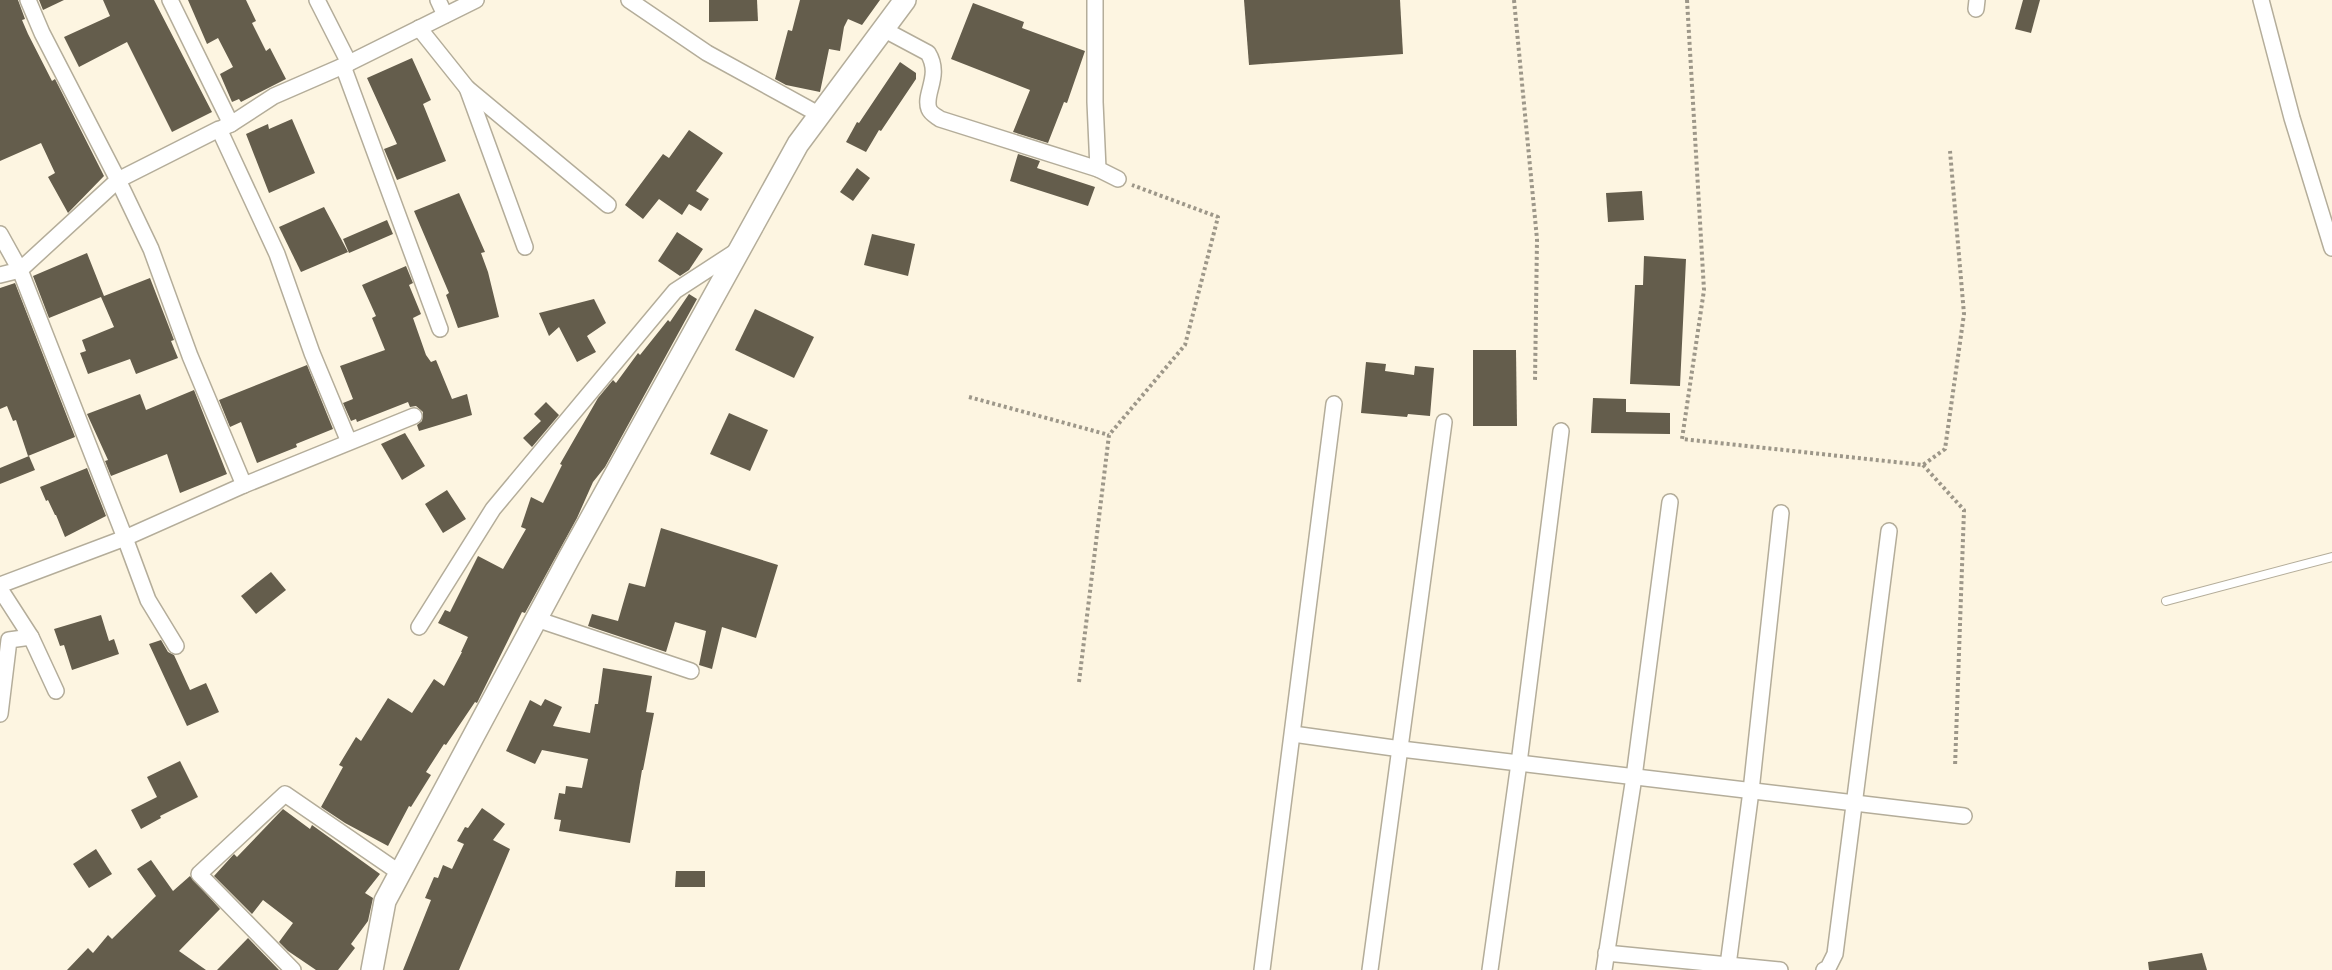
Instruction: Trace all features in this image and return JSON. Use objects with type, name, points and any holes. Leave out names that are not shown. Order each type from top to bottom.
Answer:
[{"type":"main road","points":[[372,970],[385,901],[536,619],[798,144],[905,0]]},
{"type":"street","points":[[28,0],[42,33],[151,249],[190,356],[244,485]]},
{"type":"street","points":[[170,0],[277,254],[312,353],[349,442]]},
{"type":"street","points":[[317,0],[346,64],[440,329]]},
{"type":"street","points":[[438,0],[446,15]]},
{"type":"street","points":[[0,275],[20,270],[118,180],[225,127],[274,96],[346,64],[476,0]]},
{"type":"street","points":[[628,0],[707,54],[820,115]]},
{"type":"street","points":[[1095,0],[1095,102],[1098,169]]},
{"type":"street","points":[[2261,0],[2292,118],[2332,248]]},
{"type":"street","points":[[419,28],[467,88],[608,205]]},
{"type":"street","points":[[884,29],[928,52],[934,68],[928,106],[932,113],[940,119],[1098,169],[1118,179]]},
{"type":"street","points":[[467,88],[525,247]]},
{"type":"street","points":[[0,234],[20,270],[148,600],[176,646]]},
{"type":"street","points":[[419,627],[493,508],[675,291],[740,249]]},
{"type":"street","points":[[1262,970],[1334,404]]},
{"type":"street","points":[[56,691],[31,637],[0,587],[124,538],[244,485],[414,416]]},
{"type":"street","points":[[1370,970],[1444,422]]},
{"type":"street","points":[[1490,970],[1561,431]]},
{"type":"street","points":[[1604,970],[1634,777],[1670,502]]},
{"type":"street","points":[[1728,965],[1751,790],[1782,513]]},
{"type":"street","points":[[1824,970],[1828,968],[1835,954],[1889,531]]},
{"type":"street","points":[[536,619],[691,670]]},
{"type":"street","points":[[0,714],[9,640],[31,637]]},
{"type":"street","points":[[1293,734],[1964,816]]},
{"type":"street","points":[[293,970],[199,874],[285,794],[400,873]]},
{"type":"street","points":[[1606,953],[1696,966],[1728,965],[1780,970]]},
{"type":"lane","points":[[2166,601],[2332,557]]},
{"type":"path","points":[[1514,0],[1537,239],[1535,381]]},
{"type":"path","points":[[1687,0],[1704,290],[1682,439],[1923,465],[1964,510],[1956,767]]},
{"type":"path","points":[[1923,465],[1945,449],[1964,314],[1950,151]]},
{"type":"path","points":[[1079,682],[1109,435],[1185,345],[1218,217],[1118,179]]},
{"type":"path","points":[[969,397],[1109,435]]},
{"type":"building","points":[[0,0],[18,0],[25,19],[22,20],[28,34],[52,81],[55,79],[104,176],[68,213],[48,177],[55,173],[41,143],[0,161]]},
{"type":"building","points":[[39,0],[64,0],[43,10]]},
{"type":"building","points":[[103,0],[154,0],[212,112],[172,132],[127,42],[79,67],[64,37],[110,16]]},
{"type":"building","points":[[188,0],[246,0],[256,21],[252,23],[266,51],[270,48],[286,79],[241,102],[239,99],[232,102],[220,74],[233,67],[218,38],[207,44]]},
{"type":"building","points":[[709,0],[757,0],[758,21],[709,22]]},
{"type":"building","points":[[800,0],[880,0],[862,25],[848,19],[844,27],[840,51],[829,49],[820,92],[786,85],[775,79],[788,30],[792,31]]},
{"type":"building","points":[[1244,0],[1400,0],[1403,54],[1249,65]]},
{"type":"building","points":[[2023,0],[2040,0],[2031,33],[2015,29]]},
{"type":"building","points":[[973,3],[1024,22],[1022,28],[1085,51],[1067,103],[1064,102],[1048,143],[1013,132],[1030,90],[951,59]]},
{"type":"building","points":[[412,58],[431,100],[423,104],[446,161],[397,180],[384,149],[397,144],[367,78]]},
{"type":"building","points":[[900,62],[916,73],[916,79],[881,131],[879,130],[866,152],[846,142],[857,122],[859,123]]},
{"type":"building","points":[[292,119],[315,173],[269,193],[246,134],[268,124],[269,129]]},
{"type":"building","points":[[689,130],[723,153],[696,191],[709,199],[701,211],[689,204],[682,215],[659,199],[643,219],[625,205],[663,154],[669,158]]},
{"type":"building","points":[[1018,154],[1040,161],[1037,168],[1095,187],[1088,206],[1010,181]]},
{"type":"building","points":[[857,168],[870,178],[853,201],[840,192]]},
{"type":"building","points":[[1642,191],[1644,220],[1608,222],[1606,193]]},
{"type":"building","points":[[459,193],[485,252],[481,253],[499,317],[458,328],[446,295],[449,293],[414,211]]},
{"type":"building","points":[[324,207],[348,252],[301,272],[279,227]]},
{"type":"building","points":[[387,220],[393,234],[349,253],[343,239]]},
{"type":"building","points":[[677,232],[703,249],[689,270],[680,276],[658,261]]},
{"type":"building","points":[[872,234],[915,244],[908,276],[864,265]]},
{"type":"building","points":[[87,253],[104,296],[150,278],[174,340],[171,341],[178,358],[136,374],[130,359],[88,374],[80,353],[86,351],[82,340],[114,327],[101,297],[49,318],[33,276]]},
{"type":"building","points":[[1644,256],[1686,259],[1680,386],[1630,384],[1635,285],[1643,285]]},
{"type":"building","points":[[406,266],[413,283],[409,285],[421,314],[413,318],[426,355],[431,362],[436,360],[452,399],[467,394],[472,415],[419,431],[417,425],[422,421],[423,412],[416,406],[410,407],[408,402],[357,422],[356,419],[351,421],[343,403],[353,399],[340,366],[385,350],[372,318],[376,316],[362,285]]},
{"type":"building","points":[[15,283],[75,437],[28,456],[16,420],[13,421],[7,406],[0,409],[0,288]]},
{"type":"building","points":[[689,294],[697,299],[605,467],[593,482],[577,518],[525,613],[522,612],[477,703],[475,702],[426,772],[431,775],[411,807],[409,806],[388,846],[321,807],[343,767],[339,765],[356,737],[361,741],[388,698],[412,713],[434,679],[444,686],[468,637],[438,623],[445,610],[450,612],[478,556],[503,569],[526,529],[521,527],[531,497],[543,503],[562,465],[560,464],[598,398],[613,380],[616,383],[638,353],[640,355],[668,320],[670,322]]},
{"type":"building","points":[[594,299],[606,323],[587,336],[596,352],[577,362],[559,327],[549,336],[539,313]]},
{"type":"building","points":[[755,309],[814,337],[794,378],[735,350]]},
{"type":"building","points":[[1473,350],[1516,350],[1517,426],[1473,426]]},
{"type":"building","points":[[1366,362],[1386,364],[1385,371],[1414,375],[1415,366],[1434,368],[1430,416],[1408,414],[1407,417],[1361,413]]},
{"type":"building","points":[[307,365],[333,429],[257,463],[241,422],[230,427],[219,400]]},
{"type":"building","points":[[194,390],[227,474],[180,493],[167,454],[111,476],[105,461],[108,460],[87,414],[140,394],[146,410]]},
{"type":"building","points":[[1593,398],[1626,399],[1626,412],[1670,413],[1670,434],[1591,433]]},
{"type":"building","points":[[546,402],[559,415],[532,447],[523,438],[541,421],[534,414]]},
{"type":"building","points":[[729,413],[768,430],[750,471],[710,454]]},
{"type":"building","points":[[405,433],[425,466],[402,480],[381,444]]},
{"type":"building","points":[[29,456],[35,470],[0,484],[0,468]]},
{"type":"building","points":[[87,468],[106,516],[65,537],[40,487]]},
{"type":"building","points":[[447,490],[466,519],[443,533],[425,504]]},
{"type":"building","points":[[661,528],[778,565],[756,638],[722,627],[712,669],[699,665],[706,631],[675,622],[666,652],[588,626],[592,614],[618,621],[629,583],[645,587]]},
{"type":"building","points":[[271,572],[286,590],[256,614],[241,596]]},
{"type":"building","points":[[101,615],[109,641],[114,639],[119,654],[72,670],[64,645],[60,646],[54,629]]},
{"type":"building","points":[[161,640],[168,652],[174,655],[190,690],[206,683],[219,712],[187,726],[149,644]]},
{"type":"building","points":[[603,668],[652,676],[646,712],[654,713],[630,843],[559,831],[561,820],[554,819],[559,793],[565,794],[566,786],[582,788],[588,759],[542,750],[535,764],[506,751],[530,700],[541,706],[545,699],[562,707],[553,726],[590,733],[595,704],[598,704]]},
{"type":"building","points":[[180,761],[198,797],[160,816],[161,818],[141,829],[131,810],[157,797],[147,777]]},
{"type":"building","points":[[482,808],[505,824],[493,840],[510,849],[459,970],[403,970],[431,900],[425,898],[434,877],[438,878],[443,865],[452,869],[464,844],[457,841],[465,827],[468,828]]},
{"type":"building","points":[[283,809],[310,829],[312,825],[380,874],[365,893],[373,898],[368,921],[351,944],[355,948],[338,970],[316,970],[288,951],[279,942],[293,923],[263,900],[252,914],[214,876],[234,854],[237,857]]},
{"type":"building","points":[[96,849],[112,874],[89,888],[73,864]]},
{"type":"building","points":[[151,860],[173,891],[190,876],[220,909],[179,951],[206,970],[67,970],[88,948],[93,953],[108,935],[112,939],[156,896],[137,869]]},
{"type":"building","points":[[676,871],[705,871],[705,887],[675,887]]},
{"type":"building","points":[[248,938],[279,970],[217,970]]},
{"type":"building","points":[[2202,953],[2207,970],[2149,970],[2148,962]]}]
